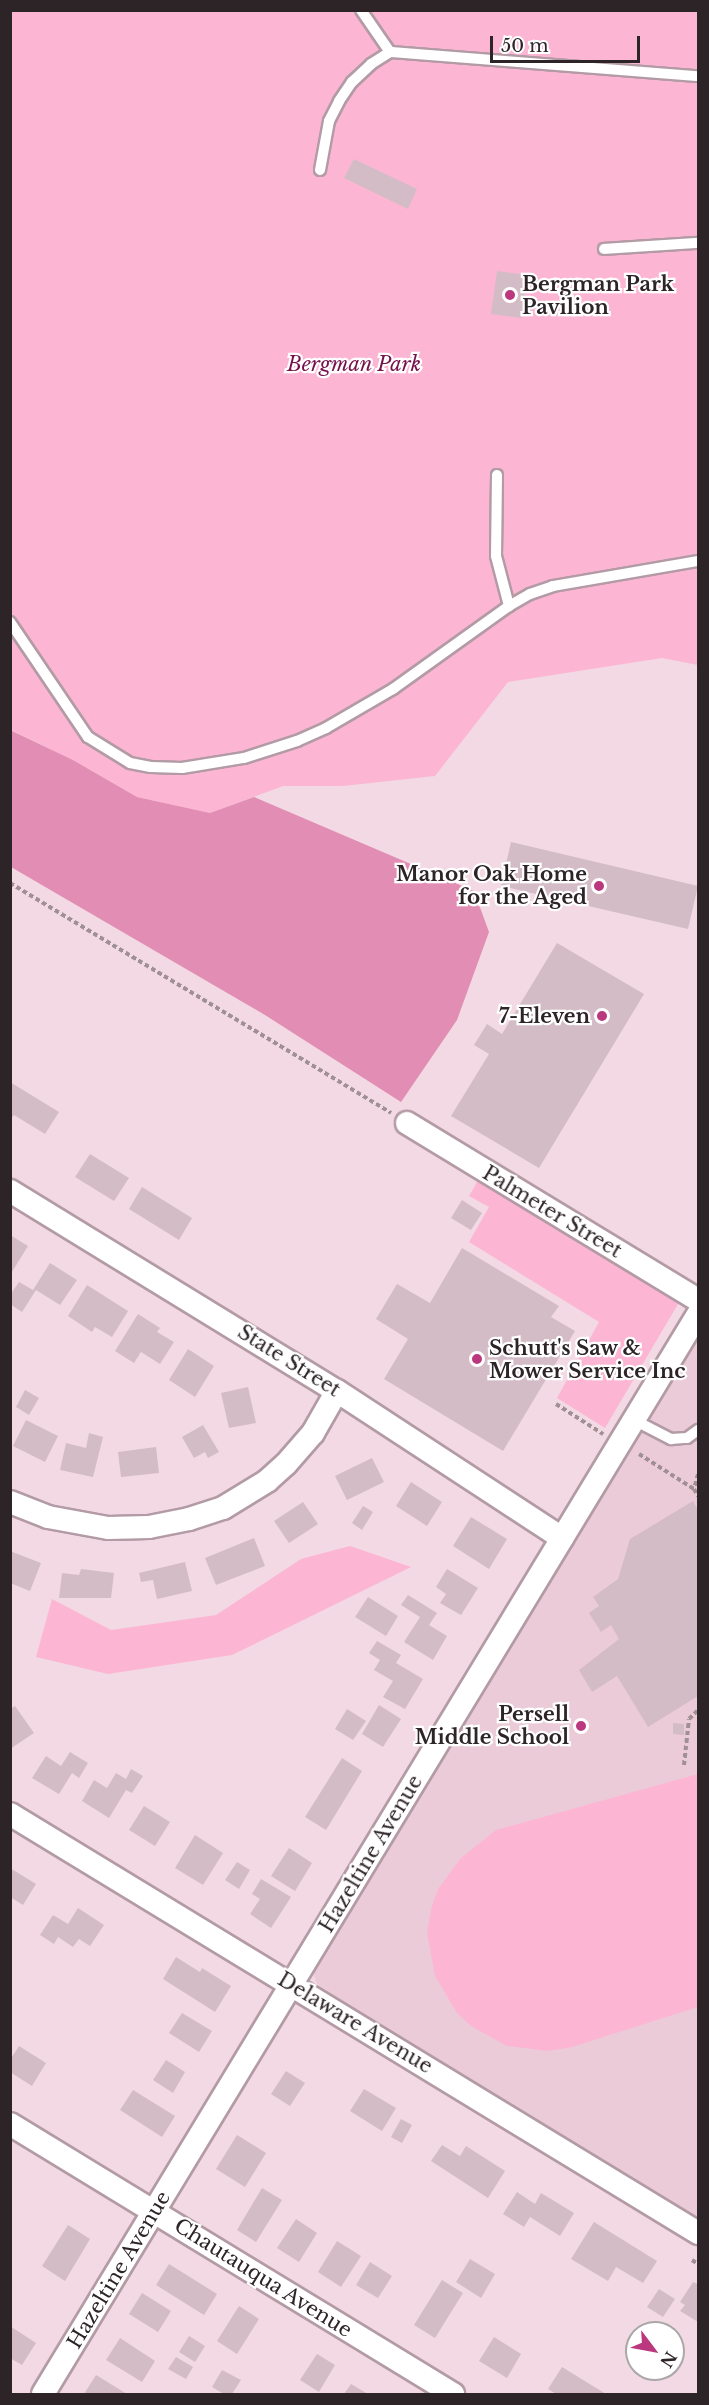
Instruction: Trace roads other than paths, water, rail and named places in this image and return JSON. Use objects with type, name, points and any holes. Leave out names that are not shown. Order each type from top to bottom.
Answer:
[{"type":"street","name":"Palmeter Street","points":[[407,1123],[699,1300]]},
{"type":"street","name":"State Street","points":[[10,1191],[337,1391],[562,1538]]},
{"type":"street","name":"Hazeltine Avenue","points":[[43,2394],[562,1538],[629,1449],[634,1420],[699,1314]]},
{"type":"street","points":[[10,1502],[48,1517],[108,1528],[149,1527],[201,1516],[223,1508],[267,1481],[286,1464],[313,1432],[337,1391]]},
{"type":"street","name":"Delaware Avenue","points":[[10,1814],[699,2233]]},
{"type":"street","name":"Chautauqua Avenue","points":[[10,2124],[453,2394]]},
{"type":"lane","points":[[361,10],[390,52]]},
{"type":"lane","points":[[320,170],[329,121],[339,101],[352,82],[371,64],[390,52],[699,76]]},
{"type":"lane","points":[[604,249],[699,243]]},
{"type":"lane","points":[[497,475],[496,556],[509,606]]},
{"type":"lane","points":[[10,622],[88,737],[130,763],[151,767],[182,768],[244,758],[297,741],[326,728],[357,712],[432,664],[509,606],[553,586],[699,561]]},
{"type":"lane","points":[[634,1420],[671,1439],[687,1438],[699,1430]]},
{"type":"place","name":"Bergman Park Pavilion","points":[[510,295]]},
{"type":"place","name":"Manor Oak Home for the Aged","points":[[599,886]]},
{"type":"place","name":"7-Eleven","points":[[602,1016]]},
{"type":"place","name":"Schutt's Saw & Mower Service Inc","points":[[477,1359]]},
{"type":"place","name":"Persell Middle School","points":[[581,1726]]},
{"type":"park label","name":"Bergman Park","points":[[354,364]]}]
